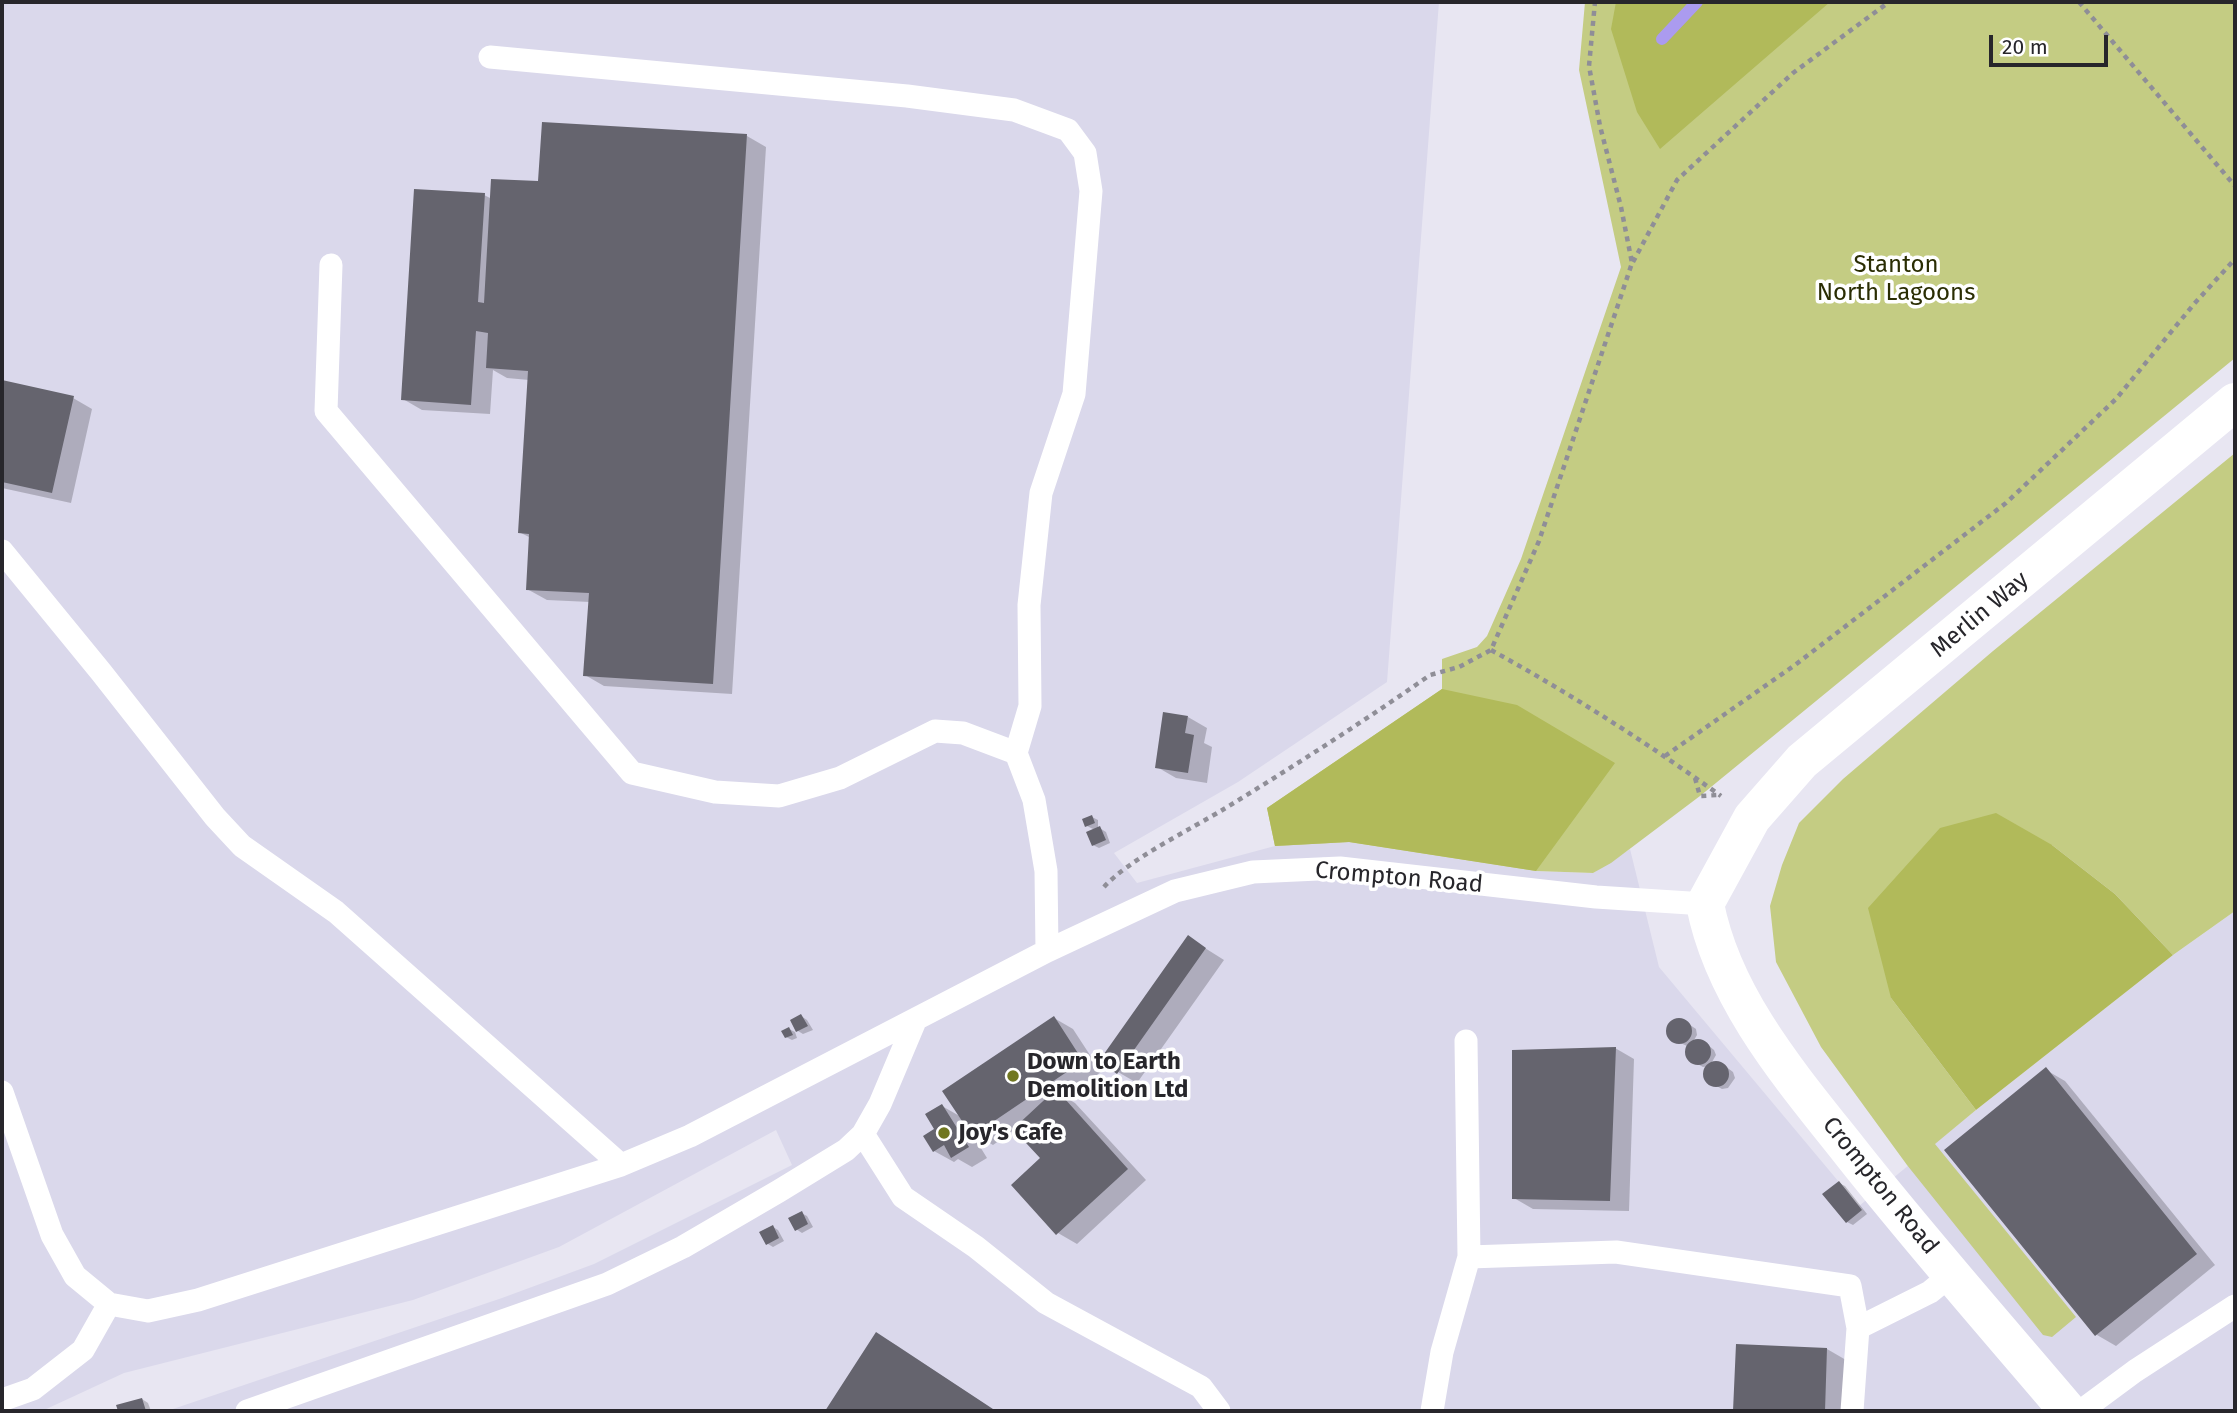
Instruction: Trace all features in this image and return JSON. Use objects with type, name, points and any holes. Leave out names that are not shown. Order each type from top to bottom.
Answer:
[{"type":"street","name":"Merlin Way","points":[[1746,830],[1802,761],[2235,402]]},
{"type":"street","points":[[1706,904],[1746,830]]},
{"type":"street","name":"Crompton Road","points":[[1706,904],[1718,953],[1767,1041],[1800,1088],[1867,1173],[2068,1411]]},
{"type":"lane","points":[[490,57],[947,101],[1014,110],[1068,130],[1085,153],[1090,191],[1074,394],[1041,493],[1029,606],[1030,706],[1016,753],[1034,800],[1046,871],[1047,951]]},
{"type":"lane","points":[[331,265],[326,411],[632,773],[715,792],[779,796],[840,778],[935,731],[963,733],[1016,753]]},
{"type":"lane","points":[[2,551],[215,817],[242,846],[336,912],[621,1165]]},
{"type":"lane","name":"Crompton Road","points":[[109,1304],[148,1311],[198,1300],[621,1165],[690,1136],[1047,951],[1175,891],[1253,872],[1340,868],[1596,897],[1706,904]]},
{"type":"lane","points":[[247,1411],[607,1284],[682,1247],[779,1191],[846,1150],[863,1134],[880,1104],[915,1021]]},
{"type":"lane","points":[[1432,1411],[1442,1352],[1469,1257],[1466,1041]]},
{"type":"lane","points":[[2,1092],[52,1235],[75,1276],[109,1304],[83,1350],[33,1388],[2,1399]]},
{"type":"lane","points":[[863,1134],[903,1197],[976,1247],[1046,1303],[1201,1387],[1219,1411]]},
{"type":"lane","points":[[1469,1257],[1616,1252],[1850,1286],[1858,1328],[1852,1411]]},
{"type":"lane","points":[[1858,1328],[1930,1292],[1952,1274]]},
{"type":"lane","points":[[2081,1411],[2135,1371],[2235,1306]]},
{"type":"lane","points":[[290,1411],[320,1386]]},
{"type":"path","points":[[1595,2],[1589,66],[1600,127],[1621,207],[1632,263]]},
{"type":"path","points":[[1101,890],[1110,880],[1145,856],[1265,784],[1430,675],[1459,667],[1492,650],[1539,541],[1632,263],[1677,180],[1793,73],[1889,2]]},
{"type":"path","points":[[2079,2],[2235,186]]},
{"type":"path","points":[[1665,756],[1805,657],[2006,503],[2116,399],[2235,259]]},
{"type":"path","points":[[1492,650],[1548,681],[1665,756],[1719,795],[1746,830]]},
{"type":"path","points":[[1695,778],[1700,796],[1719,795]]},
{"type":"shaded area","points":[[2,2],[1439,2],[1387,682],[1238,782],[1114,853],[1137,883],[1275,846],[1296,844],[1349,842],[1536,871],[1593,873],[1630,849],[1659,967],[1859,1206],[2173,955],[2235,911],[2235,1411],[167,1411],[502,1298],[594,1264],[792,1165],[776,1130],[559,1247],[413,1300],[124,1373],[42,1411],[2,1411]]},
{"type":"green space","name":"Stanton North Lagoons","points":[[1585,2],[2235,2],[2235,358],[1700,796],[1611,863],[1593,873],[1536,871],[1349,842],[1275,846],[1267,808],[1442,689],[1442,659],[1477,647],[1487,636],[1521,559],[1621,267],[1579,70]]},
{"type":"green space","points":[[1616,2],[1830,2],[1660,149],[1637,112],[1611,29]]},
{"type":"green space","points":[[2235,453],[2235,911],[2173,955],[2115,894],[2052,845],[1891,998],[1976,1110],[1935,1144],[2076,1317],[2052,1337],[2043,1335],[1907,1165],[1821,1047],[1776,962],[1770,906],[1782,865],[1799,823],[1843,779],[1993,651]]},
{"type":"green space","points":[[1442,689],[1517,705],[1615,763],[1536,871],[1349,842],[1275,846],[1267,808]]},
{"type":"green space","points":[[1996,813],[2052,845],[2115,894],[2173,955],[1976,1110],[1891,998],[1868,908],[1940,828]]},
{"type":"building","points":[[542,122],[747,134],[713,684],[583,676],[589,593],[526,590],[529,534],[518,533],[528,371],[486,368],[488,333],[476,331],[471,405],[401,400],[414,189],[485,193],[478,302],[484,303],[491,179],[538,181]]},
{"type":"building","points":[[2,380],[74,396],[52,493],[2,482]]},
{"type":"building","points":[[1163,712],[1188,716],[1185,733],[1194,735],[1188,773],[1155,768]]},
{"type":"building","points":[[1092,815],[1095,823],[1085,827],[1082,819]]},
{"type":"building","points":[[1100,826],[1106,840],[1092,846],[1086,832]]},
{"type":"building","points":[[1188,935],[1206,948],[1117,1074],[1099,1061]]},
{"type":"building","points":[[801,1014],[808,1026],[796,1032],[790,1020]]},
{"type":"building","name":"Down to Earth Demolition Ltd","points":[[1054,1016],[1083,1061],[972,1136],[942,1091]]},
{"type":"building","points":[[1679,1018],[1688,1022],[1692,1031],[1688,1040],[1679,1044],[1670,1040],[1666,1031],[1670,1022]]},
{"type":"building","points":[[789,1027],[793,1035],[785,1038],[781,1031]]},
{"type":"building","points":[[1698,1039],[1707,1043],[1711,1052],[1707,1061],[1698,1065],[1689,1061],[1685,1052],[1689,1043]]},
{"type":"building","points":[[1616,1047],[1610,1201],[1512,1199],[1512,1050]]},
{"type":"building","points":[[1716,1061],[1725,1065],[1729,1074],[1725,1083],[1716,1087],[1707,1083],[1703,1074],[1707,1065]]},
{"type":"building","points":[[2046,1067],[2197,1254],[2095,1336],[1944,1150]]},
{"type":"building","points":[[1056,1089],[1128,1169],[1056,1235],[1011,1185],[1040,1158],[1013,1129]]},
{"type":"building","name":"Joy's Cafe","points":[[942,1104],[969,1147],[951,1158],[944,1145],[933,1152],[923,1136],[934,1129],[925,1114]]},
{"type":"building","points":[[1839,1181],[1862,1210],[1846,1223],[1822,1194]]},
{"type":"building","points":[[802,1211],[808,1224],[795,1231],[788,1218]]},
{"type":"building","points":[[773,1225],[779,1238],[766,1245],[759,1232]]},
{"type":"building","points":[[876,1332],[996,1411],[825,1411]]},
{"type":"building","points":[[1736,1344],[1827,1348],[1825,1411],[1733,1411]]},
{"type":"building","points":[[142,1398],[146,1411],[118,1411],[116,1405]]},
{"type":"waterway","points":[[1662,39],[1697,2]]},
{"type":"place","name":"Down to Earth Demolition Ltd","points":[[1013,1076]]},
{"type":"place","name":"Joy's Cafe","points":[[944,1133]]}]
